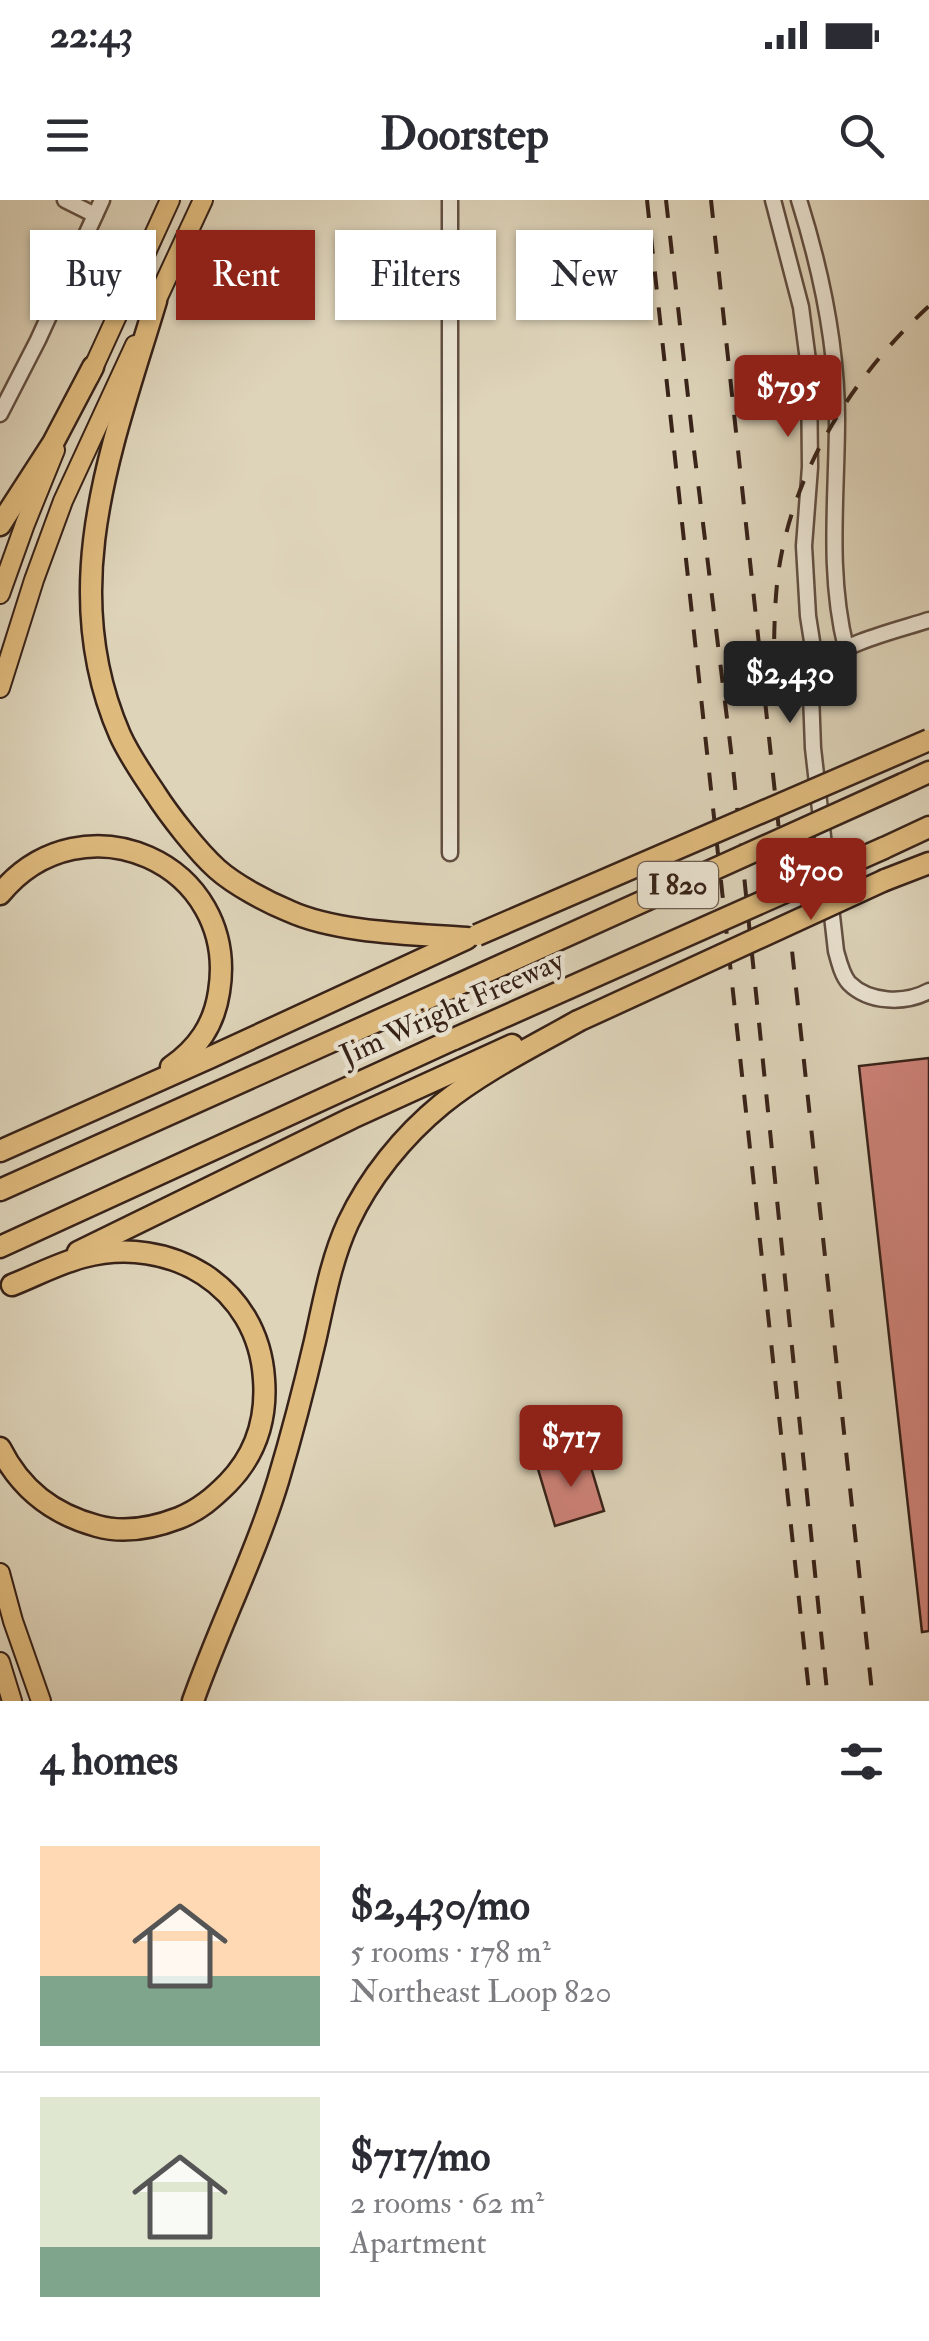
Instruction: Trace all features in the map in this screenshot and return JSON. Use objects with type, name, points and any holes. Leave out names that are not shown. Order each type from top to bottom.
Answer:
[{"type":"highway","points":[[150,320],[98,500],[91,558],[92,638],[107,698],[134,762],[165,809],[218,870],[291,913],[348,928],[472,937]]},
{"type":"highway","points":[[0,526],[53,442],[93,367]]},
{"type":"highway","points":[[4,1149],[472,937],[929,740]]},
{"type":"highway","name":"Jim Wright Freeway","points":[[0,1190],[929,772]]},
{"type":"highway","name":"Jim Wright Freeway","points":[[3,1245],[929,828]]},
{"type":"highway","points":[[0,894],[38,862],[86,846],[105,846],[143,854],[164,864],[198,896],[212,920],[222,959],[212,1021],[202,1040],[182,1059],[132,1091]]},
{"type":"highway","points":[[193,1701],[277,1484],[333,1266],[348,1224],[381,1169],[410,1133],[479,1077],[578,1020],[929,862]]},
{"type":"highway","points":[[6,1288],[352,1118],[536,1034],[578,1020]]},
{"type":"highway","points":[[0,1448],[23,1484],[57,1511],[103,1528],[160,1526],[210,1502],[234,1477],[257,1440],[266,1401],[260,1348],[246,1317],[206,1274],[184,1263],[134,1252],[111,1253],[83,1257],[6,1288]]},
{"type":"main road","points":[[0,594],[24,524],[170,200]]},
{"type":"main road","points":[[156,301],[203,200]]},
{"type":"main road","points":[[0,688],[63,501],[147,320]]},
{"type":"main road","points":[[0,1573],[42,1701]]},
{"type":"main road","points":[[0,1662],[12,1701]]},
{"type":"street","points":[[66,200],[96,215]]},
{"type":"street","points":[[0,414],[102,200]]},
{"type":"street","points":[[450,200],[450,852]]},
{"type":"street","points":[[773,200],[800,307],[808,368],[810,440],[804,546],[808,616],[817,673]]},
{"type":"street","points":[[799,200],[811,237],[829,327],[837,416],[835,594],[846,648]]},
{"type":"street","points":[[810,440],[836,440]]},
{"type":"street","points":[[929,620],[834,654],[821,666],[810,694],[836,952],[842,970],[849,982],[868,996],[903,999],[929,991]]},
{"type":"building","points":[[929,1058],[929,1631],[922,1632],[859,1066]]},
{"type":"building","points":[[587,1454],[604,1511],[555,1526],[538,1469]]},
{"type":"railway","points":[[647,200],[810,1701]]},
{"type":"railway","points":[[666,200],[733,767],[828,1701]]},
{"type":"railway","points":[[711,200],[873,1701]]},
{"type":"railway","points":[[774,675],[778,575],[785,536],[812,463],[830,428],[875,363],[929,306]]}]
